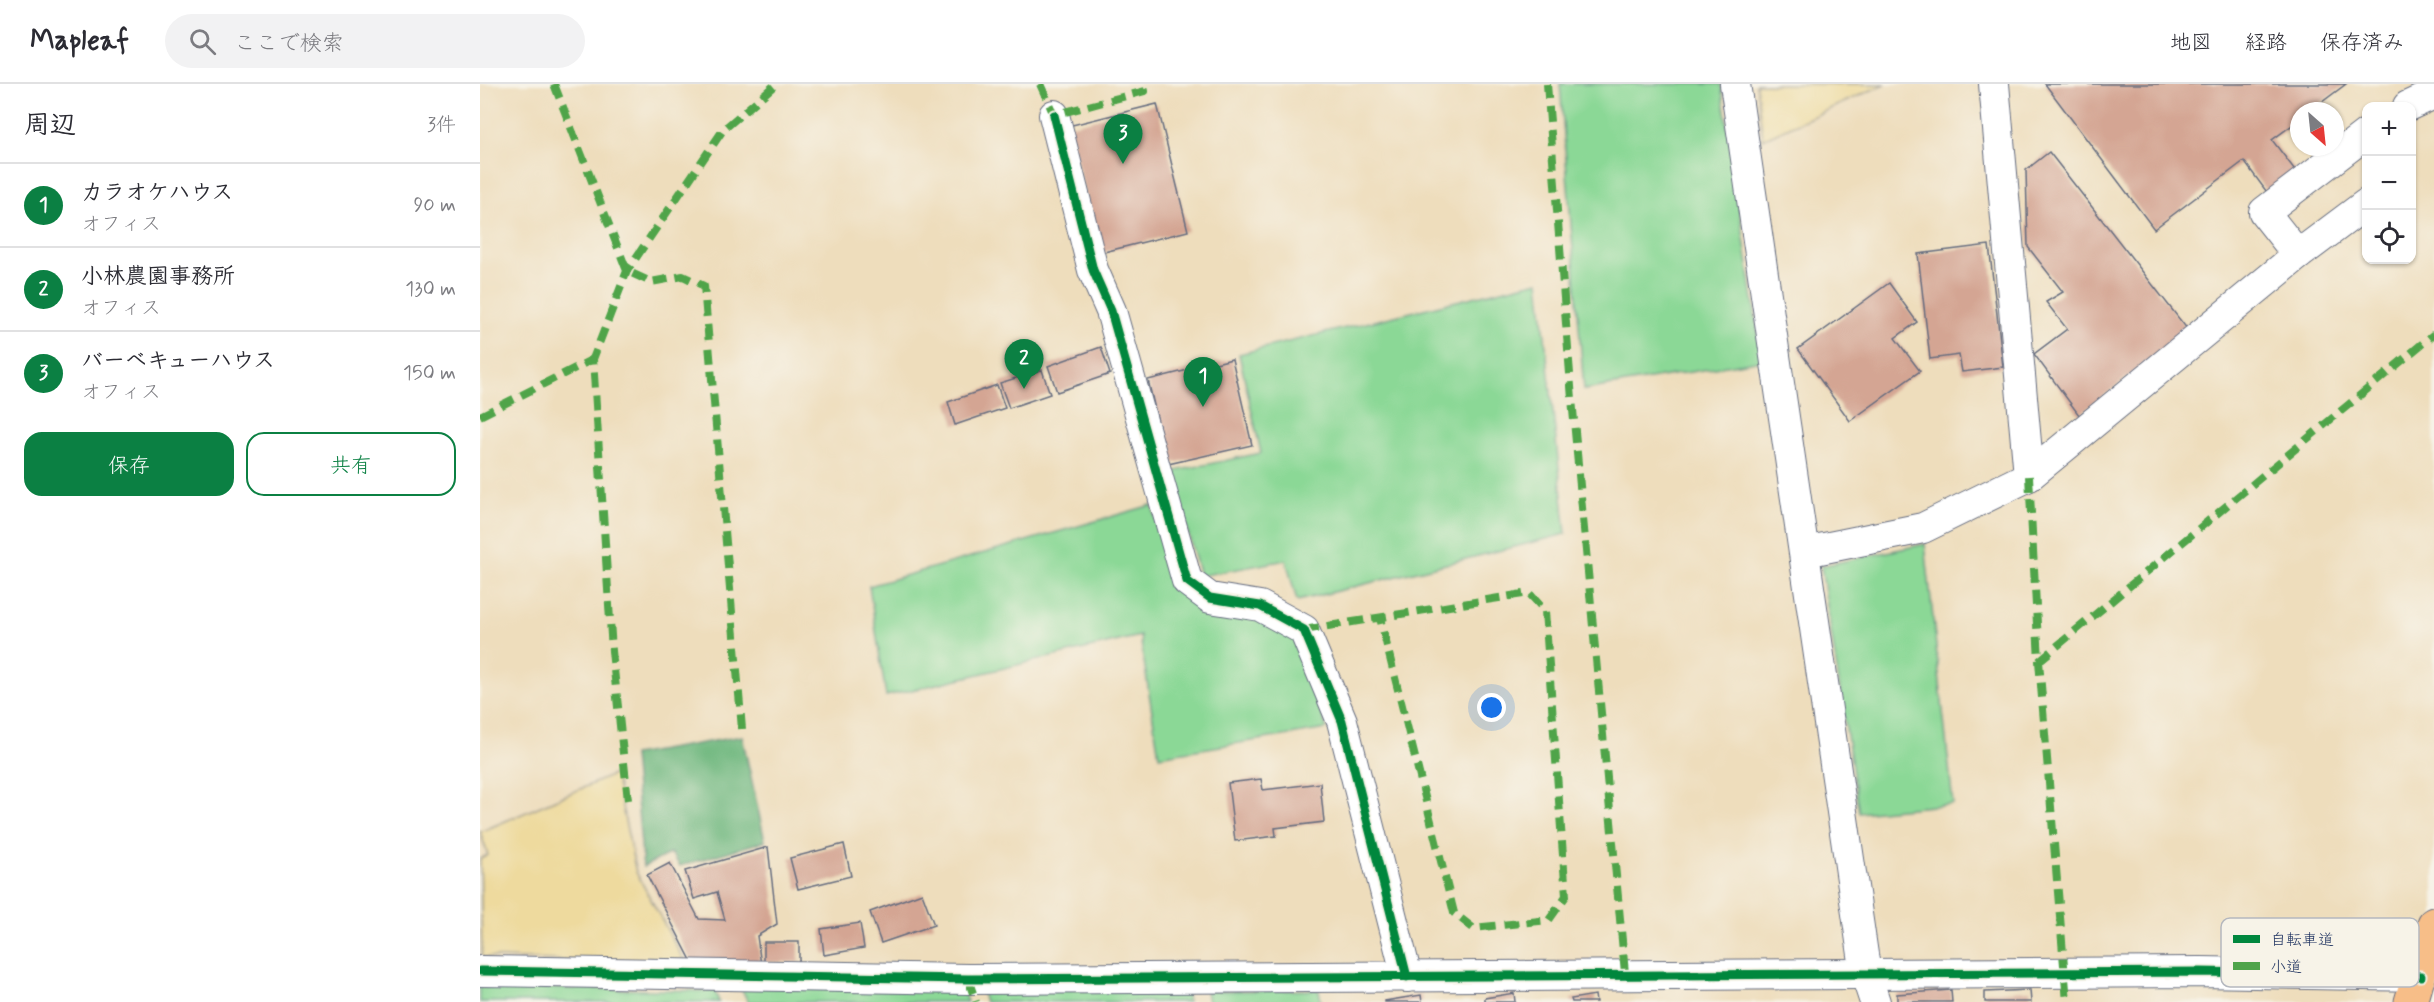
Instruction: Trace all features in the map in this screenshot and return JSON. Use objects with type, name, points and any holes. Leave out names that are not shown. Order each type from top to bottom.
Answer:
[{"type":"main road","points":[[2419,978],[2434,924]]},
{"type":"street","points":[[1735,84],[1870,989]]},
{"type":"street","points":[[1994,84],[2029,476]]},
{"type":"street","points":[[2416,102],[2434,94]]},
{"type":"street","points":[[1054,115],[1093,270],[1111,311],[1187,581],[1210,598],[1260,606],[1304,630],[1342,721],[1407,976]]},
{"type":"street","points":[[2298,255],[2264,212],[2362,138]]},
{"type":"street","points":[[1805,552],[1923,528],[2029,476],[2298,255],[2362,208]]},
{"type":"street","points":[[480,971],[729,989],[1196,991],[1407,976],[1625,974],[1870,989],[2201,972],[2221,974]]},
{"type":"street","points":[[2391,987],[2416,989]]},
{"type":"green space","points":[[1560,84],[1721,84],[1762,360],[1584,390]]},
{"type":"green space","points":[[1539,281],[1566,534],[1297,601],[1286,560],[1200,576],[1171,472],[1261,453],[1239,354]]},
{"type":"green space","points":[[1152,505],[1173,586],[1207,610],[1258,617],[1295,639],[1327,729],[1159,756],[1140,636],[886,696],[869,586]]},
{"type":"green space","points":[[1925,544],[1953,804],[1859,813],[1821,566]]},
{"type":"green space","points":[[742,736],[765,841],[680,866],[671,853],[643,867],[633,755]]},
{"type":"green space","points":[[480,987],[715,991],[719,1002],[480,1002]]},
{"type":"green space","points":[[741,987],[963,990],[967,1002],[748,1002]]},
{"type":"green space","points":[[981,989],[1186,990],[1188,1002],[985,1002]]},
{"type":"green space","points":[[1319,990],[1321,1002],[1208,1002],[1206,991]]},
{"type":"sand","points":[[1756,84],[1885,84],[1763,139]]},
{"type":"sand","points":[[615,774],[636,872],[687,966],[482,957],[480,859],[488,855],[480,832]]},
{"type":"building","points":[[2045,84],[2346,84],[2322,102],[2290,102],[2290,127],[2272,140],[2298,174],[2269,195],[2244,161],[2154,229]]},
{"type":"building","points":[[1157,104],[1188,231],[1100,253],[1068,126]]},
{"type":"building","points":[[2049,152],[2188,330],[2079,415],[2034,354],[2067,329],[2046,302],[2063,292],[2028,247],[2026,170]]},
{"type":"building","points":[[1989,245],[2003,367],[1962,372],[1959,355],[1930,359],[1918,254]]},
{"type":"building","points":[[1889,283],[1917,322],[1895,338],[1920,371],[1850,421],[1798,349]]},
{"type":"building","points":[[1101,347],[1110,374],[1057,392],[1048,366]]},
{"type":"building","points":[[1232,359],[1252,445],[1168,464],[1148,380]]},
{"type":"building","points":[[1042,370],[1050,394],[1009,408],[1000,383]]},
{"type":"building","points":[[997,385],[1005,408],[955,425],[948,402]]},
{"type":"building","points":[[1261,779],[1263,790],[1320,783],[1324,822],[1275,828],[1276,836],[1235,841],[1228,783]]},
{"type":"building","points":[[844,844],[851,876],[798,889],[790,858]]},
{"type":"building","points":[[768,847],[777,924],[757,936],[761,965],[693,964],[647,875],[670,863],[699,919],[725,920],[717,892],[694,899],[685,871]]},
{"type":"building","points":[[922,893],[934,925],[881,943],[870,912]]},
{"type":"building","points":[[860,923],[864,948],[824,955],[821,929]]},
{"type":"building","points":[[764,942],[799,942],[799,962],[764,962]]},
{"type":"building","points":[[1951,990],[1952,1002],[1897,1002],[1897,994]]},
{"type":"building","points":[[2030,990],[2031,1002],[1985,1002],[1985,992]]},
{"type":"building","points":[[1514,993],[1515,1002],[1485,1002],[1485,998]]},
{"type":"building","points":[[1421,995],[1422,1002],[1385,1002],[1385,1001]]},
{"type":"building","points":[[1595,995],[1596,1002],[1572,1002],[1571,999]]},
{"type":"marked path","points":[[554,84],[627,271],[651,282],[683,276],[704,286],[742,729]]},
{"type":"marked path","points":[[628,800],[612,651],[593,359],[627,271],[723,130],[776,84]]},
{"type":"marked path","points":[[1040,84],[1054,115],[1145,91],[1143,84]]},
{"type":"marked path","points":[[1547,84],[1572,399],[1625,973]]},
{"type":"marked path","points":[[2039,661],[2434,334]]},
{"type":"marked path","points":[[480,416],[593,359]]},
{"type":"marked path","points":[[2029,476],[2039,661],[2067,1002]]},
{"type":"marked path","points":[[1304,630],[1529,593],[1545,611],[1566,896],[1549,920],[1473,928],[1454,913],[1380,618]]},
{"type":"marked path","points":[[968,979],[976,1002]]},
{"type":"cycle path","points":[[1054,115],[1093,270],[1111,311],[1187,581],[1210,598],[1260,606],[1304,630],[1342,721],[1407,977]]},
{"type":"cycle path","points":[[480,971],[968,979],[2221,972]]},
{"type":"place","name":"バーベキューハウス","points":[[1123,164]]},
{"type":"place","name":"小林農園事務所","points":[[1024,389]]},
{"type":"place","name":"カラオケハウス","points":[[1203,407]]}]
